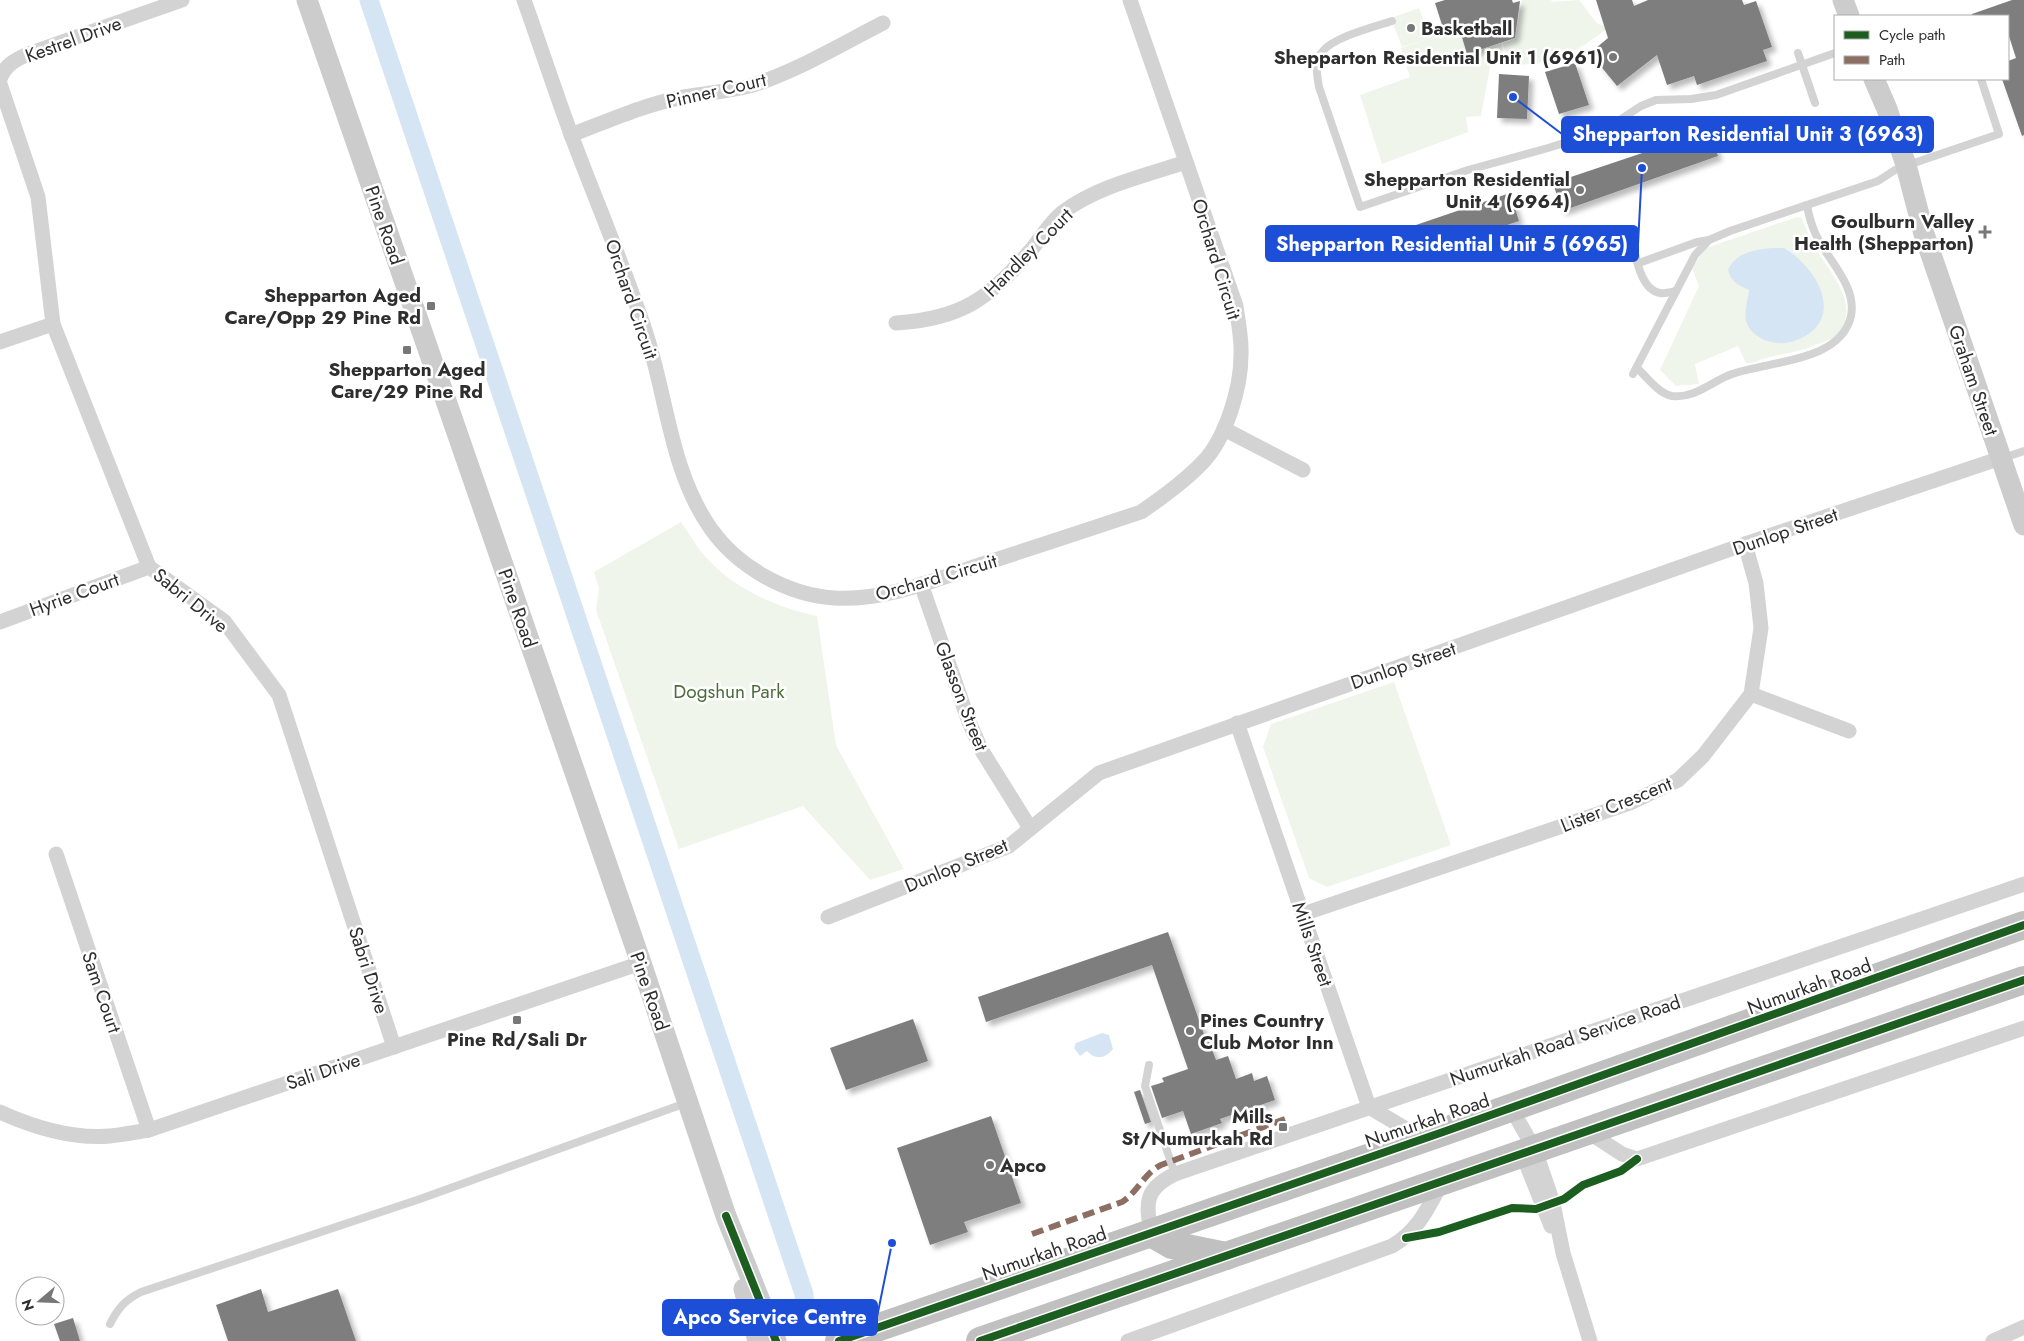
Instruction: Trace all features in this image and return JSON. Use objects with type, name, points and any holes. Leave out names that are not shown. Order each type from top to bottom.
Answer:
[{"type":"highway","name":"Numurkah Road","points":[[839,1341],[1423,1140],[2024,926]]},
{"type":"highway","points":[[980,1341],[2024,980]]},
{"type":"highway","points":[[1152,1233],[1172,1245],[1226,1256]]},
{"type":"street","name":"Kestrel Drive","points":[[0,79],[3,71],[12,61],[28,54],[182,0]]},
{"type":"street","name":"Pine Road","points":[[307,0],[641,963],[726,1216],[776,1341]]},
{"type":"street","name":"Orchard Circuit","points":[[524,0],[571,136],[646,332],[685,481],[698,509],[713,532],[738,558],[765,576],[796,591],[831,598],[863,598],[921,584],[1141,512],[1168,493],[1204,461],[1224,428],[1236,391],[1241,355],[1236,306],[1130,0]]},
{"type":"street","points":[[1843,0],[1849,15]]},
{"type":"street","name":"Pinner Court","points":[[571,136],[655,104],[684,96],[731,91],[758,84],[883,23]]},
{"type":"street","name":"Graham Street","points":[[1867,80],[1924,234],[2024,525]]},
{"type":"street","name":"Graham Street","points":[[1874,80],[1887,109],[1900,168]]},
{"type":"street","name":"Sabri Drive","points":[[0,84],[38,197],[53,324],[149,567],[224,621],[279,695],[394,1047]]},
{"type":"street","name":"Handley Court","points":[[896,323],[926,321],[956,312],[979,300],[1012,271],[1062,213],[1094,193],[1186,162]]},
{"type":"street","points":[[0,342],[53,324]]},
{"type":"street","points":[[1224,428],[1303,470]]},
{"type":"street","name":"Dunlop Street","points":[[828,917],[1009,846],[1099,773],[1745,544],[2001,458]]},
{"type":"street","name":"Lister Crescent","points":[[1303,914],[1630,802],[1678,780],[1703,756],[1751,694],[1761,628],[1756,584],[1745,544]]},
{"type":"street","name":"Hyrie Court","points":[[0,622],[149,567]]},
{"type":"street","name":"Glasson Street","points":[[921,584],[969,722],[982,751],[1030,828]]},
{"type":"street","points":[[1751,694],[1849,731]]},
{"type":"street","name":"Mills Street","points":[[1238,723],[1369,1107]]},
{"type":"street","name":"Sam Court","points":[[56,854],[149,1130]]},
{"type":"street","name":"Numurkah Road Service Road","points":[[1152,1233],[1147,1208],[1150,1194],[1157,1184],[1175,1174],[2024,884]]},
{"type":"street","name":"Sali Drive","points":[[0,1112],[24,1123],[69,1134],[109,1136],[149,1130],[641,963]]},
{"type":"street","points":[[1588,1132],[1622,1154],[1637,1159],[2024,1028]]},
{"type":"street","points":[[1369,1107],[1423,1140]]},
{"type":"street","points":[[1512,1108],[1529,1152],[1553,1203],[1563,1253],[1590,1341]]},
{"type":"street","points":[[1128,1341],[1392,1246],[1406,1238],[1418,1226],[1442,1182]]},
{"type":"street","name":"Pine Road","points":[[726,1216],[758,1341]]},
{"type":"street","points":[[1993,1341],[2024,1326]]},
{"type":"lane","points":[[1392,21],[1335,42],[1321,53],[1316,68],[1319,86],[1360,208],[1468,170],[1583,137],[1615,123],[1641,106],[1656,100],[1691,99],[1716,95],[1834,53]]},
{"type":"lane","points":[[1798,53],[1815,104]]},
{"type":"lane","points":[[1639,263],[1878,181],[1900,168],[1999,134],[1981,80]]},
{"type":"lane","points":[[1709,240],[1692,260],[1635,371],[1671,396],[1687,396],[1731,374],[1795,359],[1820,350],[1837,340],[1848,326],[1852,307],[1850,295],[1838,270],[1818,239],[1809,217],[1807,205]]},
{"type":"lane","points":[[1631,239],[1650,288],[1662,294],[1676,291]]},
{"type":"lane","points":[[2001,458],[2024,451]]},
{"type":"lane","points":[[1149,1065],[1145,1086],[1175,1174]]},
{"type":"lane","points":[[110,1324],[116,1311],[126,1300],[141,1292],[420,1199],[688,1102]]},
{"type":"green space","points":[[1522,0],[1551,0],[1552,2],[1579,0],[1597,23],[1608,28],[1584,45],[1561,57],[1537,64],[1508,64],[1503,43],[1515,39]]},
{"type":"green space","points":[[1419,8],[1428,33],[1458,24],[1467,54],[1501,43],[1506,64],[1491,61],[1481,116],[1466,117],[1468,132],[1382,164],[1360,95],[1410,77],[1401,48],[1431,38],[1402,47],[1391,18]]},
{"type":"green space","points":[[1797,217],[1802,218],[1814,245],[1843,295],[1846,304],[1846,314],[1844,324],[1839,333],[1831,339],[1807,348],[1752,363],[1746,363],[1738,346],[1695,364],[1699,384],[1676,386],[1660,370],[1699,286],[1692,268],[1706,248]]},
{"type":"green space","name":"Dogshun Park","points":[[681,522],[703,554],[727,577],[770,601],[817,616],[836,745],[904,869],[870,880],[803,806],[679,849],[596,610],[599,588],[594,572]]},
{"type":"green space","points":[[1394,682],[1451,845],[1327,887],[1309,878],[1263,747],[1271,724]]},
{"type":"water","points":[[1784,248],[1807,268],[1816,281],[1822,294],[1824,307],[1821,320],[1812,331],[1797,340],[1779,343],[1763,339],[1749,328],[1745,314],[1749,290],[1735,283],[1728,270],[1732,263],[1744,254],[1760,249]]},
{"type":"water","points":[[1102,1033],[1109,1035],[1113,1049],[1107,1055],[1100,1057],[1093,1056],[1087,1051],[1080,1056],[1074,1048],[1076,1043]]},
{"type":"building","points":[[1445,0],[1512,0],[1513,3],[1520,1],[1515,38],[1467,54],[1458,24],[1443,28],[1435,3]]},
{"type":"building","points":[[1596,0],[1632,0],[1634,6],[1648,0],[1742,0],[1744,5],[1756,1],[1772,47],[1763,50],[1767,61],[1697,85],[1694,76],[1667,85],[1657,55],[1617,86],[1590,53],[1608,38]]},
{"type":"building","points":[[2012,0],[2024,0],[2024,135],[2022,136],[2002,80],[2009,80],[2009,61],[2016,58],[2009,36],[2009,15],[1972,14]]},
{"type":"building","points":[[1575,63],[1589,105],[1559,114],[1545,72]]},
{"type":"building","points":[[1499,74],[1529,76],[1527,119],[1497,118]]},
{"type":"building","points":[[1695,116],[1697,120],[1705,117],[1718,156],[1562,211],[1553,183],[1681,140],[1675,123]]},
{"type":"building","points":[[1510,193],[1519,221],[1423,254],[1413,226]]},
{"type":"building","name":"Pines Country Club Motor Inn","points":[[1168,932],[1207,1043],[1209,1042],[1216,1060],[1228,1056],[1236,1079],[1252,1073],[1254,1081],[1267,1076],[1275,1100],[1220,1119],[1222,1123],[1191,1134],[1183,1111],[1162,1118],[1151,1086],[1164,1082],[1162,1078],[1188,1069],[1152,965],[986,1022],[978,997]]},
{"type":"building","points":[[913,1019],[928,1061],[846,1090],[830,1048]]},
{"type":"building","points":[[1140,1090],[1151,1122],[1145,1124],[1134,1092]]},
{"type":"building","points":[[991,1116],[1021,1203],[964,1222],[968,1232],[930,1245],[897,1148]]},
{"type":"building","points":[[261,1289],[268,1312],[338,1289],[356,1341],[228,1341],[216,1305]]},
{"type":"building","points":[[73,1318],[80,1341],[60,1341],[55,1326],[65,1326],[65,1321]]},
{"type":"waterway","points":[[369,0],[804,1294],[805,1314]]},
{"type":"marked path","points":[[1032,1234],[1122,1202],[1128,1198],[1155,1168],[1161,1165],[1285,1119]]},
{"type":"cycle path","points":[[839,1341],[1443,1132],[2024,925]]},
{"type":"cycle path","points":[[980,1341],[2024,980]]},
{"type":"cycle path","points":[[1406,1238],[1439,1232],[1512,1208],[1536,1209],[1564,1199],[1583,1185],[1621,1171],[1637,1159]]},
{"type":"cycle path","points":[[726,1216],[776,1341]]},
{"type":"place","name":"Basketball","points":[[1411,28]]},
{"type":"place","name":"Shepparton Residential Unit 1 (6961)","points":[[1613,57]]},
{"type":"place","name":"Shepparton Residential Unit 3 (6963)","points":[[1513,97]]},
{"type":"place","name":"Shepparton Residential Unit 5 (6965)","points":[[1642,168]]},
{"type":"place","name":"Shepparton Residential Unit 4 (6964)","points":[[1580,190]]},
{"type":"place","name":"Goulburn Valley Health (Shepparton)","points":[[1985,232]]},
{"type":"place","name":"Shepparton Aged Care/Opp 29 Pine Rd","points":[[431,306]]},
{"type":"place","name":"Shepparton Aged Care/29 Pine Rd","points":[[407,350]]},
{"type":"place","name":"Pine Rd/Sali Dr","points":[[517,1020]]},
{"type":"place","name":"Pines Country Club Motor Inn","points":[[1190,1031]]},
{"type":"place","name":"Mills St/Numurkah Rd","points":[[1283,1127]]},
{"type":"place","name":"Apco","points":[[990,1165]]},
{"type":"place","name":"Apco Service Centre","points":[[892,1243]]}]
